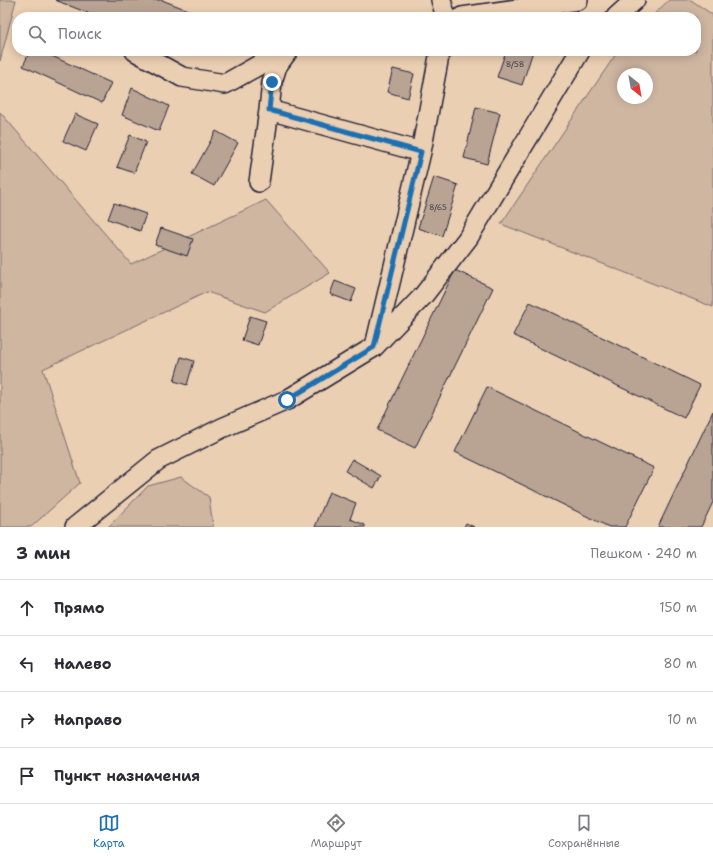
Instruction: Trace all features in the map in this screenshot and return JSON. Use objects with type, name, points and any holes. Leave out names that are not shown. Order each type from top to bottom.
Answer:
[{"type":"street","points":[[442,0],[445,12]]},
{"type":"street","points":[[494,12],[572,0]]},
{"type":"street","points":[[622,12],[635,0]]},
{"type":"street","points":[[144,56],[182,77],[225,84],[274,56]]},
{"type":"street","points":[[259,182],[272,82],[277,66],[284,56]]},
{"type":"street","points":[[374,347],[421,152],[439,56]]},
{"type":"street","points":[[75,527],[158,460],[222,428],[287,400],[374,347],[423,296],[468,238],[577,56]]},
{"type":"street","points":[[269,110],[421,152]]},
{"type":"shaded area","points":[[0,0],[16,0],[12,12],[0,61]]},
{"type":"shaded area","points":[[669,0],[691,0],[713,15],[713,307],[501,224],[615,56],[701,56],[701,12],[656,12]]},
{"type":"shaded area","points":[[0,112],[131,264],[266,200],[330,273],[265,312],[207,292],[43,369],[80,483],[31,527],[0,527]]},
{"type":"shaded area","points":[[181,477],[209,497],[213,527],[108,527],[148,486]]},
{"type":"building","points":[[55,0],[162,0],[193,12],[85,12]]},
{"type":"building","points":[[28,56],[52,56],[111,83],[102,103],[23,66]]},
{"type":"building","points":[[504,56],[531,56],[522,85],[497,77]]},
{"type":"building","points":[[393,69],[414,74],[408,98],[387,92]]},
{"type":"building","points":[[132,88],[169,106],[159,131],[122,115]]},
{"type":"building","points":[[476,107],[500,113],[487,164],[464,158]]},
{"type":"building","points":[[75,114],[98,124],[86,151],[63,141]]},
{"type":"building","points":[[216,131],[238,143],[214,186],[192,174]]},
{"type":"building","points":[[130,135],[146,142],[134,173],[117,167]]},
{"type":"building","points":[[434,177],[458,185],[442,236],[418,228]]},
{"type":"building","points":[[114,203],[146,214],[140,231],[108,219]]},
{"type":"building","points":[[161,228],[193,239],[187,256],[155,245]]},
{"type":"building","points":[[455,270],[493,288],[415,448],[377,430]]},
{"type":"building","points":[[335,281],[356,289],[351,302],[330,294]]},
{"type":"building","points":[[530,302],[700,385],[684,418],[513,335]]},
{"type":"building","points":[[250,316],[266,321],[258,345],[242,340]]},
{"type":"building","points":[[181,357],[194,361],[187,385],[174,381]]},
{"type":"building","points":[[487,387],[654,468],[625,527],[609,527],[455,452]]},
{"type":"building","points":[[713,411],[713,502],[701,527],[658,527]]},
{"type":"building","points":[[352,459],[381,476],[374,488],[345,471]]},
{"type":"building","points":[[329,492],[356,503],[350,519],[365,525],[365,527],[315,527]]},
{"type":"building","points":[[466,523],[474,527],[464,527]]},
{"type":"route","points":[[272,82],[269,110],[421,152],[374,347],[287,400]]}]
